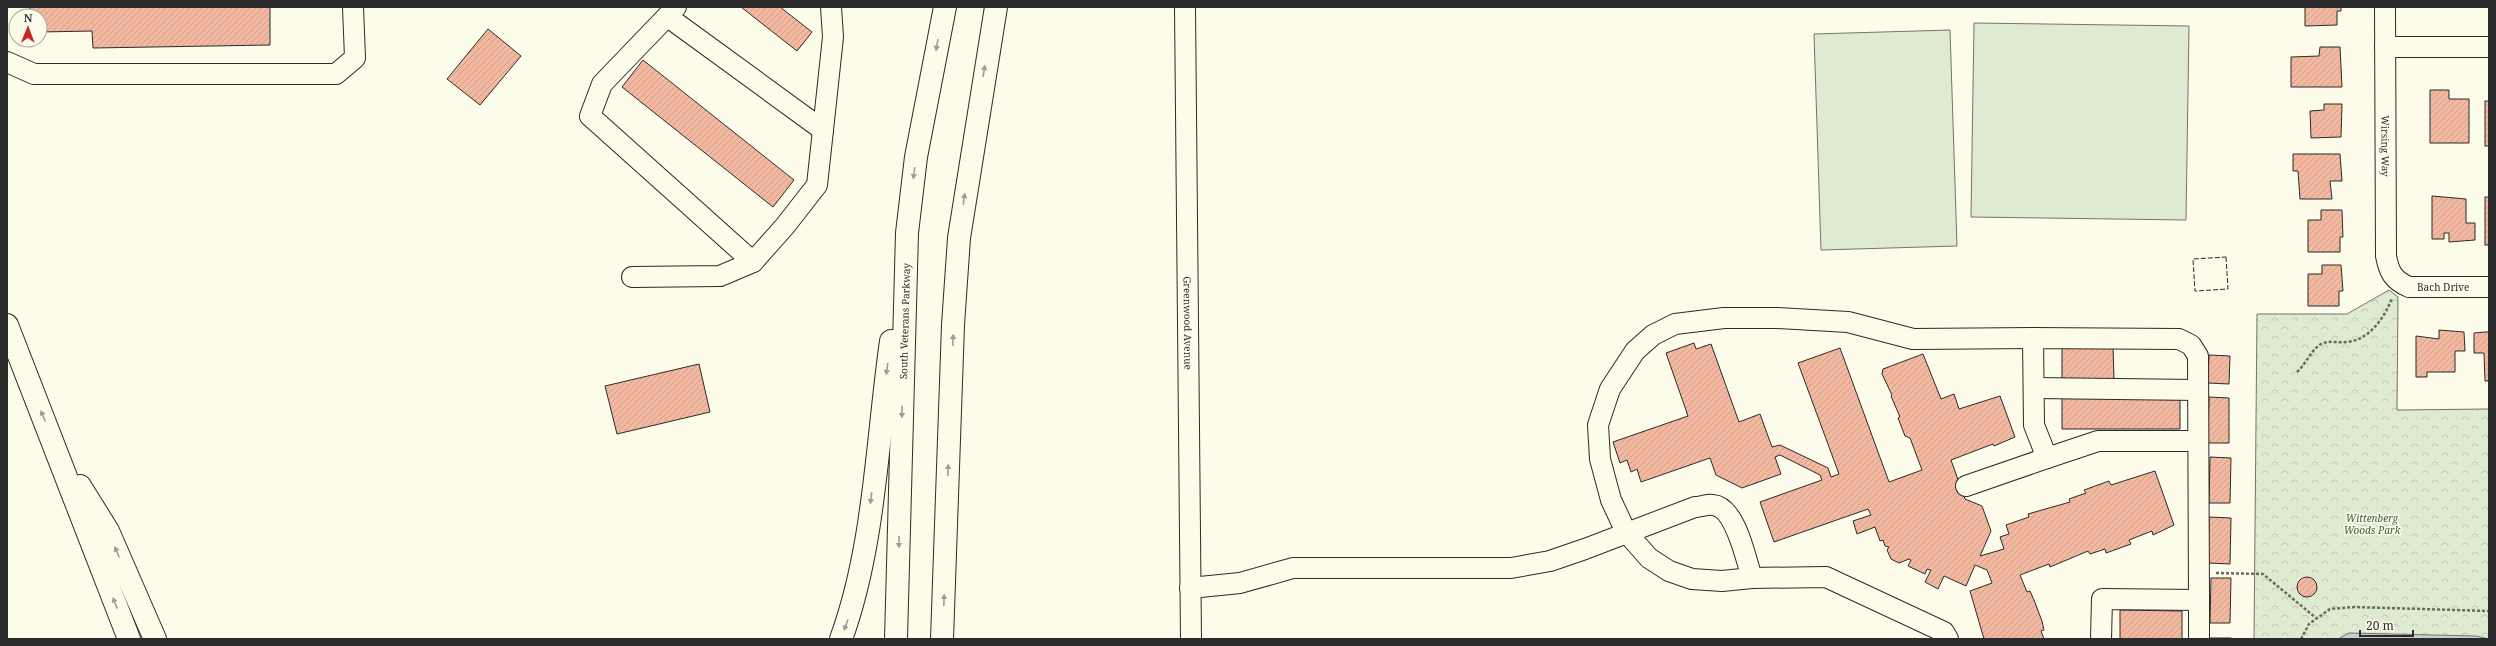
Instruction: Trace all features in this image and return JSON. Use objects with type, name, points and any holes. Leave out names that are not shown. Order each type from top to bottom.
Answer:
[{"type":"highway","name":"South Veterans Parkway","points":[[896,639],[907,233],[916,157],[945,7]]},
{"type":"highway","points":[[942,639],[953,325],[959,238],[996,7]]},
{"type":"highway","points":[[841,639],[851,612],[866,539],[885,380],[907,233]]},
{"type":"highway","points":[[7,325],[129,639]]},
{"type":"highway","points":[[52,439],[108,531],[155,639]]},
{"type":"street","points":[[7,62],[34,74],[336,74],[355,58],[353,7]]},
{"type":"street","points":[[632,277],[720,276],[753,262],[785,226],[817,185],[833,37],[830,7]]},
{"type":"street","name":"Greenwood Avenue","points":[[1185,7],[1190,639]]},
{"type":"street","name":"Wirsing Way","points":[[2385,7],[2386,256],[2389,271],[2398,282]]},
{"type":"street","points":[[753,262],[590,116],[602,84],[672,12],[823,130]]},
{"type":"street","points":[[2385,47],[2489,47]]},
{"type":"street","name":"Bach Drive","points":[[2398,282],[2409,287],[2489,287]]},
{"type":"street","points":[[1948,639],[1944,632],[1826,577],[1752,578],[1722,581],[1692,579],[1669,571],[1649,558],[1626,532],[1611,500],[1600,459],[1598,425],[1610,388],[1635,351],[1653,335],[1675,324],[1724,318],[1777,318],[1848,322],[1912,339],[2179,339],[2190,345],[2198,356],[2200,573],[2199,639]]},
{"type":"street","points":[[2033,338],[2034,425],[2047,458]]},
{"type":"street","points":[[2034,388],[2198,390]]},
{"type":"street","points":[[1966,486],[2098,442],[2198,441]]},
{"type":"street","points":[[1190,588],[1240,583],[1293,568],[1511,568],[1550,561],[1695,508],[1714,505],[1728,512],[1735,525],[1752,578]]},
{"type":"street","points":[[2101,639],[2102,599],[2200,600]]},
{"type":"path","points":[[2297,372],[2317,347],[2329,342],[2348,342],[2358,339],[2377,326],[2388,309],[2398,282]]},
{"type":"path","points":[[2200,573],[2263,574],[2316,618]]},
{"type":"path","points":[[2301,639],[2309,624],[2330,609],[2354,607],[2489,611]]},
{"type":"green space","points":[[1974,23],[2189,26],[2186,220],[1971,217]]},
{"type":"green space","points":[[1950,30],[1957,246],[1821,250],[1814,34]]},
{"type":"green space","name":"Wittenberg Woods Park","points":[[2389,290],[2398,297],[2397,410],[2489,409],[2489,639],[2254,639],[2257,314],[2347,314]]},
{"type":"shaded area","points":[[2349,633],[2476,636],[2489,639],[2338,639]]},
{"type":"building","points":[[270,7],[270,45],[93,48],[92,31],[48,32],[48,8],[30,8]]},
{"type":"building","points":[[741,7],[780,7],[812,32],[797,51]]},
{"type":"building","points":[[2305,7],[2341,7],[2341,11],[2337,11],[2337,25],[2305,26]]},
{"type":"building","points":[[488,29],[521,56],[480,105],[447,79]]},
{"type":"building","points":[[2320,47],[2340,47],[2342,87],[2291,87],[2291,57],[2319,56]]},
{"type":"building","points":[[643,60],[794,180],[773,207],[622,87]]},
{"type":"building","points":[[2430,90],[2449,90],[2449,99],[2469,99],[2469,143],[2430,143]]},
{"type":"building","points":[[2485,101],[2489,101],[2489,146],[2485,146]]},
{"type":"building","points":[[2324,104],[2342,104],[2341,137],[2311,138],[2310,111],[2324,110]]},
{"type":"building","points":[[2293,154],[2340,154],[2342,181],[2330,181],[2332,199],[2300,199],[2298,171],[2293,171]]},
{"type":"building","points":[[2432,196],[2466,199],[2466,223],[2475,223],[2475,240],[2449,242],[2449,233],[2444,233],[2444,239],[2432,239]]},
{"type":"building","points":[[2485,197],[2489,197],[2489,245],[2485,245]]},
{"type":"building","points":[[2321,210],[2342,210],[2343,237],[2340,237],[2340,252],[2308,252],[2308,220],[2321,220]]},
{"type":"building","points":[[2322,265],[2341,265],[2343,291],[2339,291],[2339,306],[2308,306],[2308,274],[2322,274]]},
{"type":"building","points":[[2439,330],[2464,332],[2465,351],[2455,351],[2455,372],[2427,372],[2427,377],[2416,377],[2416,336],[2439,339]]},
{"type":"building","points":[[2489,332],[2489,381],[2485,381],[2484,353],[2474,353],[2474,333]]},
{"type":"building","points":[[1694,343],[1696,349],[1711,344],[1739,422],[1760,414],[1772,447],[1780,445],[1828,468],[1831,477],[1839,474],[1798,363],[1840,348],[1889,482],[1922,470],[1910,438],[1905,436],[1898,418],[1900,417],[1891,396],[1892,395],[1882,374],[1883,369],[1923,354],[1941,399],[1954,394],[1959,409],[2000,396],[2015,437],[1994,446],[1993,444],[1951,460],[1965,499],[1982,506],[1991,531],[1980,556],[2004,549],[2000,537],[2009,534],[2006,525],[2029,517],[2028,514],[2070,502],[2069,499],[2086,493],[2084,490],[2109,481],[2111,485],[2155,471],[2174,525],[2153,535],[2152,531],[2129,540],[2131,544],[2106,553],[2105,549],[2090,554],[2088,551],[2050,567],[2049,564],[2020,575],[2027,592],[2030,591],[2042,621],[2044,630],[2041,631],[2044,639],[1984,639],[1970,591],[1992,583],[1987,570],[1975,565],[1966,586],[1944,576],[1938,589],[1925,582],[1931,570],[1927,569],[1925,574],[1908,566],[1911,560],[1909,559],[1899,563],[1891,559],[1887,550],[1889,547],[1885,546],[1883,540],[1880,541],[1875,527],[1857,534],[1853,521],[1871,515],[1868,509],[1774,542],[1760,502],[1822,480],[1820,475],[1780,455],[1775,457],[1781,474],[1742,488],[1716,475],[1710,458],[1641,482],[1637,469],[1631,472],[1627,460],[1620,463],[1613,442],[1688,416],[1666,353]]},
{"type":"building","points":[[2062,346],[2113,346],[2114,379],[2062,379]]},
{"type":"building","points":[[2209,355],[2230,356],[2229,384],[2208,383]]},
{"type":"building","points":[[699,364],[710,412],[617,434],[605,386]]},
{"type":"building","points":[[2062,396],[2180,397],[2180,429],[2062,429]]},
{"type":"building","points":[[2209,397],[2229,398],[2229,443],[2208,443]]},
{"type":"building","points":[[2210,457],[2231,458],[2230,503],[2209,503]]},
{"type":"building","points":[[2209,517],[2231,518],[2230,564],[2208,563]]},
{"type":"building","points":[[2307,577],[2314,580],[2317,587],[2314,594],[2307,597],[2300,594],[2297,587],[2300,580]]},
{"type":"building","points":[[2211,578],[2231,578],[2230,623],[2210,623]]},
{"type":"building","points":[[2120,610],[2182,611],[2182,639],[2120,639]]},
{"type":"building","points":[[2231,638],[2231,639],[2210,639]]},
{"type":"fence","points":[[2226,257],[2228,289],[2195,291],[2193,259],[2226,257]]}]
